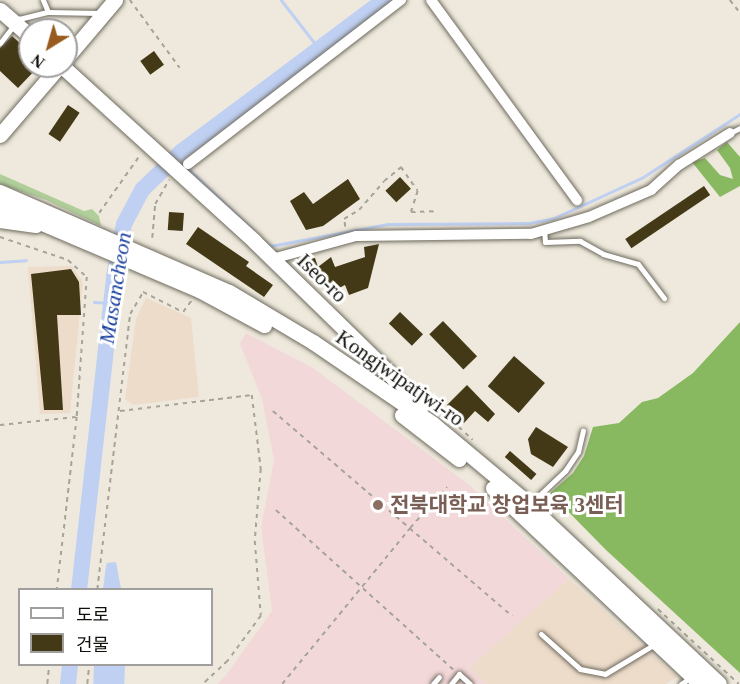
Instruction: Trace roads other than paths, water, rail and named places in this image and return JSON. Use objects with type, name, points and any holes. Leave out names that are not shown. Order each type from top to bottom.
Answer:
[{"type":"main road","points":[[78,43],[115,0]]},
{"type":"main road","points":[[0,10],[18,25]]},
{"type":"main road","points":[[0,135],[50,78]]},
{"type":"main road","name":"Iseo-ro","points":[[74,78],[152,149],[180,169],[387,371],[433,424]]},
{"type":"main road","name":"Kongjwipatjwi-ro","points":[[0,192],[139,258],[229,292],[313,342],[433,424],[529,506],[719,684]]},
{"type":"main road","name":"Kongjwipatjwi-ro","points":[[0,205],[45,224],[98,240]]},
{"type":"main road","points":[[0,220],[45,224]]},
{"type":"main road","name":"Kongjwipatjwi-ro","points":[[139,258],[257,321],[342,372],[426,432],[503,496],[657,643],[691,682]]},
{"type":"street","points":[[180,169],[401,0]]},
{"type":"street","points":[[431,0],[578,200]]},
{"type":"street","points":[[272,259],[356,236],[531,234],[590,217],[651,190],[679,165],[737,131]]},
{"type":"lane","points":[[43,0],[48,12]]},
{"type":"lane","points":[[0,43],[15,22],[48,12],[102,14]]},
{"type":"lane","points":[[544,230],[545,242],[580,241],[603,254],[638,264],[664,298]]},
{"type":"lane","points":[[529,506],[565,471],[578,452],[583,431]]},
{"type":"lane","points":[[541,634],[580,669],[605,675],[657,643]]},
{"type":"lane","points":[[451,684],[459,674],[471,684]]},
{"type":"lane","points":[[433,684],[439,677]]},
{"type":"water","points":[[116,562],[121,588],[103,588],[107,563]]},
{"type":"water","points":[[94,666],[125,666],[124,684],[93,684]]},
{"type":"waterway","points":[[281,0],[319,49]]},
{"type":"waterway","name":"Masancheon","points":[[79,588],[114,276],[124,224],[143,189],[181,152],[384,0]]},
{"type":"waterway","points":[[264,241],[270,246],[387,224],[529,223],[554,218],[643,177],[740,114]]},
{"type":"waterway","points":[[176,157],[253,230]]},
{"type":"waterway","points":[[0,262],[26,260]]},
{"type":"waterway","points":[[94,302],[111,303]]},
{"type":"waterway","name":"Masancheon","points":[[68,684],[70,666]]},
{"type":"place","name":"전북대학교 창업보육 3센터","points":[[378,505]]}]
